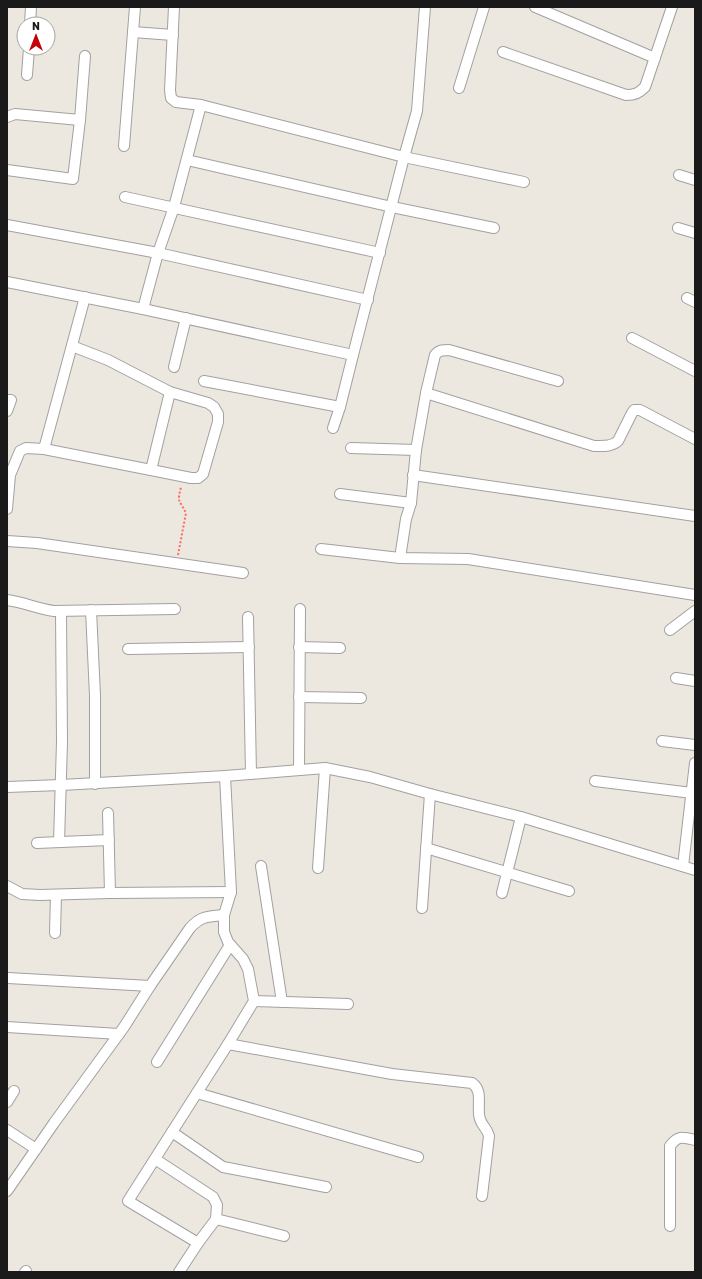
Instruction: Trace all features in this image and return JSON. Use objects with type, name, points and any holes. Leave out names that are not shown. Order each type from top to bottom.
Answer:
[{"type":"street","points":[[124,146],[135,7]]},
{"type":"street","points":[[174,7],[170,90],[171,98],[176,102],[201,105],[404,157],[524,182]]},
{"type":"street","points":[[334,428],[417,111],[425,7]]},
{"type":"street","points":[[459,88],[484,7]]},
{"type":"street","points":[[535,7],[655,58]]},
{"type":"street","points":[[503,52],[626,95],[634,95],[645,87],[672,7]]},
{"type":"street","points":[[133,32],[172,35]]},
{"type":"street","points":[[27,75],[28,56]]},
{"type":"street","points":[[7,170],[73,179],[80,120],[85,56]]},
{"type":"street","points":[[143,309],[158,253],[174,207],[201,105]]},
{"type":"street","points":[[7,116],[15,114],[80,120]]},
{"type":"street","points":[[187,160],[494,228]]},
{"type":"street","points":[[679,175],[695,180]]},
{"type":"street","points":[[125,197],[380,253]]},
{"type":"street","points":[[7,225],[158,253],[368,300]]},
{"type":"street","points":[[678,228],[695,233]]},
{"type":"street","points":[[7,282],[186,318],[353,355]]},
{"type":"street","points":[[44,450],[85,297]]},
{"type":"street","points":[[174,366],[186,318]]},
{"type":"street","points":[[632,338],[695,371]]},
{"type":"street","points":[[7,509],[10,475],[20,451],[26,448],[44,450],[184,477],[198,478],[203,474],[218,422],[218,414],[214,407],[208,403],[170,392],[108,360],[72,346]]},
{"type":"street","points":[[400,558],[406,519],[411,503],[416,450],[426,393],[435,355],[438,351],[449,350],[558,381]]},
{"type":"street","points":[[204,381],[340,407]]},
{"type":"street","points":[[151,470],[170,392]]},
{"type":"street","points":[[426,393],[594,446],[609,446],[615,444],[632,413],[637,410],[640,410],[695,439]]},
{"type":"street","points":[[7,400],[11,400],[7,410]]},
{"type":"street","points":[[351,448],[416,450]]},
{"type":"street","points":[[413,475],[695,516]]},
{"type":"street","points":[[340,494],[411,503]]},
{"type":"street","points":[[7,541],[37,543],[243,573]]},
{"type":"street","points":[[322,549],[400,558],[468,559],[695,595]]},
{"type":"street","points":[[7,600],[20,602],[44,610],[61,611],[175,609]]},
{"type":"street","points":[[299,770],[300,609]]},
{"type":"street","points":[[91,610],[95,696],[95,784]]},
{"type":"street","points":[[58,842],[62,735],[61,611]]},
{"type":"street","points":[[670,630],[695,611]]},
{"type":"street","points":[[248,617],[251,774]]},
{"type":"street","points":[[128,649],[249,647]]},
{"type":"street","points":[[299,647],[340,648]]},
{"type":"street","points":[[676,678],[695,681]]},
{"type":"street","points":[[299,697],[361,698]]},
{"type":"street","points":[[662,741],[695,745]]},
{"type":"street","points":[[683,866],[695,763]]},
{"type":"street","points":[[7,787],[95,784],[325,768],[370,777],[521,817],[695,870]]},
{"type":"street","points":[[318,868],[325,768]]},
{"type":"street","points":[[198,1243],[128,1201],[254,1002],[248,969],[243,959],[228,942],[224,932],[224,915],[231,892],[225,776]]},
{"type":"street","points":[[595,781],[692,793]]},
{"type":"street","points":[[422,908],[430,794]]},
{"type":"street","points":[[108,813],[110,894]]},
{"type":"street","points":[[502,893],[521,817]]},
{"type":"street","points":[[37,842],[109,840]]},
{"type":"street","points":[[426,848],[568,892]]},
{"type":"street","points":[[261,866],[282,1002]]},
{"type":"street","points":[[7,886],[22,894],[40,896],[231,892]]},
{"type":"street","points":[[55,933],[56,895]]},
{"type":"street","points":[[8,1189],[119,1034],[190,928],[197,920],[206,917],[224,915]]},
{"type":"street","points":[[157,1062],[230,945]]},
{"type":"street","points":[[8,978],[150,986]]},
{"type":"street","points":[[254,1002],[348,1004]]},
{"type":"street","points":[[7,1027],[119,1034]]},
{"type":"street","points":[[228,1044],[392,1074],[472,1083],[476,1086],[478,1091],[480,1119],[488,1130],[489,1136],[482,1196]]},
{"type":"street","points":[[7,1102],[14,1091]]},
{"type":"street","points":[[197,1093],[418,1157]]},
{"type":"street","points":[[7,1130],[36,1149]]},
{"type":"street","points":[[172,1132],[223,1167],[326,1187]]},
{"type":"street","points":[[670,1226],[670,1146],[678,1138],[684,1137],[695,1140]]},
{"type":"street","points":[[154,1159],[213,1197],[217,1205],[216,1219],[179,1272]]},
{"type":"street","points":[[216,1219],[284,1236]]},
{"type":"path","points":[[176,564],[186,513],[178,499],[184,477]]}]
